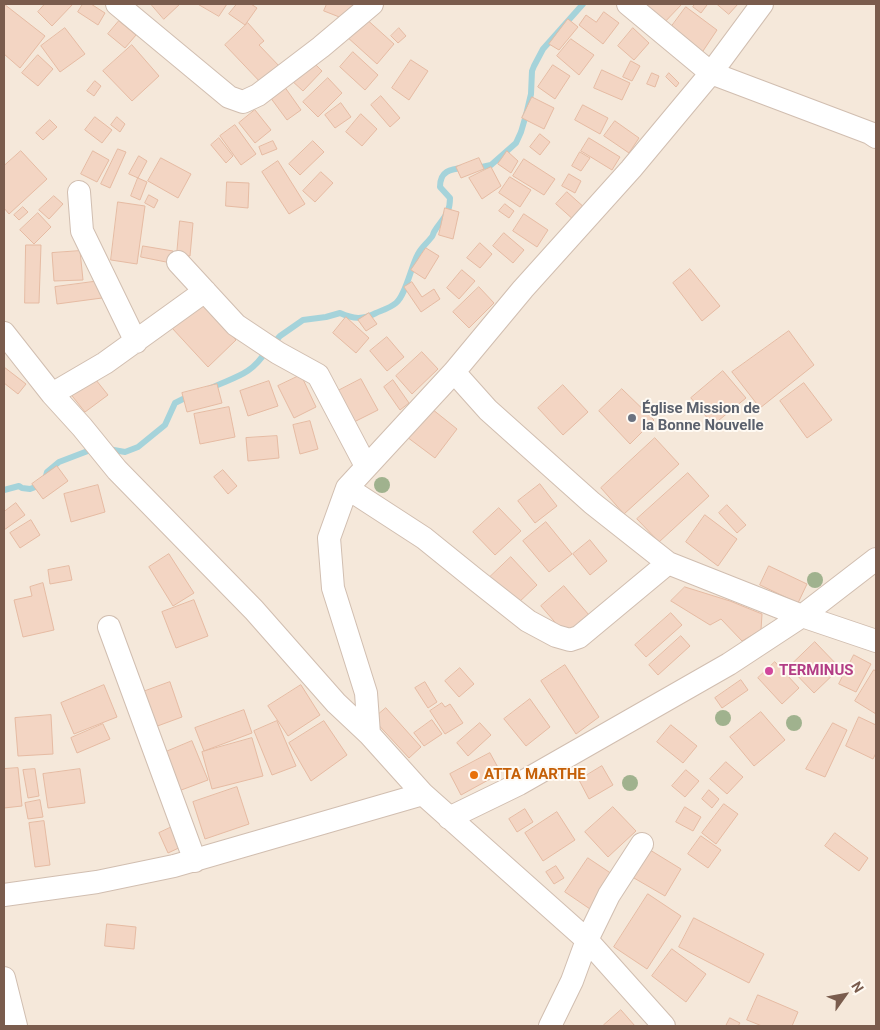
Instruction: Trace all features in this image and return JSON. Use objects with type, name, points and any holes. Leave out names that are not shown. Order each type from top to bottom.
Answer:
[{"type":"street","points":[[117,4],[228,97],[243,102],[258,96],[372,4]]},
{"type":"street","points":[[628,4],[712,73],[876,137]]},
{"type":"street","points":[[369,734],[366,694],[333,588],[329,538],[347,488],[454,372],[523,289],[631,169],[712,73],[762,4]]},
{"type":"street","points":[[79,192],[82,231],[136,342]]},
{"type":"street","points":[[178,262],[236,325],[278,353],[318,375],[366,466]]},
{"type":"street","points":[[52,394],[105,364],[205,291]]},
{"type":"street","points":[[4,333],[52,394],[117,470],[254,610],[336,703],[369,734],[423,794],[587,940],[664,1026]]},
{"type":"street","points":[[454,372],[488,410],[592,503],[668,563],[802,616],[876,641]]},
{"type":"street","points":[[347,488],[424,538],[528,621],[556,636],[570,640],[579,637],[591,628],[668,563]]},
{"type":"street","points":[[449,818],[519,784],[729,664],[802,616],[876,559]]},
{"type":"street","points":[[109,627],[195,860]]},
{"type":"street","points":[[4,895],[97,882],[174,866],[423,794]]},
{"type":"street","points":[[550,1026],[572,981],[587,940],[610,895],[642,844]]},
{"type":"street","points":[[4,978],[16,1026]]},
{"type":"shaded area","points":[[4,4],[876,4],[876,1026],[4,1026]]},
{"type":"building","points":[[4,4],[45,36],[20,68],[4,54]]},
{"type":"building","points":[[45,4],[73,4],[52,26],[38,12]]},
{"type":"building","points":[[83,4],[91,4],[105,13],[98,25],[78,12]]},
{"type":"building","points":[[151,4],[180,4],[164,19]]},
{"type":"building","points":[[198,4],[227,4],[219,16]]},
{"type":"building","points":[[237,4],[251,4],[257,8],[245,25],[229,14]]},
{"type":"building","points":[[327,4],[354,4],[347,20],[324,11]]},
{"type":"building","points":[[647,4],[682,4],[661,26],[642,9]]},
{"type":"building","points":[[695,4],[707,5],[701,13],[693,7]]},
{"type":"building","points":[[717,4],[738,4],[729,14]]},
{"type":"building","points":[[686,7],[717,30],[699,57],[666,34]]},
{"type":"building","points":[[604,12],[619,23],[603,44],[579,25],[586,15],[596,22]]},
{"type":"building","points":[[363,16],[394,44],[377,64],[346,36]]},
{"type":"building","points":[[568,19],[578,27],[559,50],[549,44]]},
{"type":"building","points":[[119,21],[136,35],[125,48],[108,34]]},
{"type":"building","points":[[248,23],[264,41],[259,45],[281,68],[263,85],[225,45]]},
{"type":"building","points":[[65,28],[85,54],[60,72],[41,46]]},
{"type":"building","points":[[399,28],[406,36],[398,43],[391,36]]},
{"type":"building","points":[[633,28],[649,43],[634,60],[618,46]]},
{"type":"building","points":[[571,39],[594,55],[579,75],[557,56]]},
{"type":"building","points":[[132,45],[159,76],[132,101],[103,71]]},
{"type":"building","points":[[353,52],[378,75],[365,90],[340,67]]},
{"type":"building","points":[[38,55],[53,69],[38,86],[22,73]]},
{"type":"building","points":[[310,59],[322,71],[303,91],[290,79]]},
{"type":"building","points":[[411,60],[428,71],[409,100],[392,88]]},
{"type":"building","points":[[631,61],[640,66],[632,81],[623,77]]},
{"type":"building","points":[[553,65],[570,76],[555,99],[538,87]]},
{"type":"building","points":[[602,70],[630,83],[622,100],[594,88]]},
{"type":"building","points":[[652,73],[659,76],[655,87],[647,84]]},
{"type":"building","points":[[669,73],[679,83],[676,87],[666,77]]},
{"type":"building","points":[[328,78],[342,93],[318,117],[303,102]]},
{"type":"building","points":[[95,81],[101,86],[94,96],[87,91]]},
{"type":"building","points":[[284,86],[301,110],[287,120],[270,97]]},
{"type":"building","points":[[381,96],[400,118],[390,127],[371,105]]},
{"type":"building","points":[[532,97],[554,108],[544,129],[522,118]]},
{"type":"building","points":[[341,103],[351,117],[335,128],[325,115]]},
{"type":"building","points":[[583,105],[608,118],[600,134],[575,120]]},
{"type":"building","points":[[255,110],[271,130],[255,143],[239,123]]},
{"type":"building","points":[[361,114],[377,129],[362,146],[346,132]]},
{"type":"building","points":[[95,117],[112,130],[102,143],[85,130]]},
{"type":"building","points":[[117,117],[125,124],[120,132],[111,125]]},
{"type":"building","points":[[50,120],[57,127],[43,140],[36,133]]},
{"type":"building","points":[[615,121],[639,138],[629,153],[604,136]]},
{"type":"building","points":[[235,125],[256,154],[241,165],[220,136]]},
{"type":"building","points":[[540,134],[550,142],[540,155],[530,147]]},
{"type":"building","points":[[219,138],[233,156],[226,163],[211,145]]},
{"type":"building","points":[[589,138],[620,157],[612,170],[581,151]]},
{"type":"building","points":[[273,141],[277,149],[262,155],[259,147]]},
{"type":"building","points":[[313,141],[324,152],[300,175],[289,164]]},
{"type":"building","points":[[118,149],[126,152],[110,188],[101,184]]},
{"type":"building","points":[[21,151],[47,179],[9,214],[4,208],[4,166]]},
{"type":"building","points":[[93,151],[109,160],[97,182],[81,174]]},
{"type":"building","points":[[507,151],[518,161],[511,173],[498,164]]},
{"type":"building","points":[[580,152],[590,158],[581,171],[572,166]]},
{"type":"building","points":[[139,156],[147,161],[138,178],[129,174]]},
{"type":"building","points":[[161,158],[191,174],[178,198],[148,181]]},
{"type":"building","points":[[479,158],[484,169],[461,178],[456,167]]},
{"type":"building","points":[[524,159],[555,179],[544,195],[513,176]]},
{"type":"building","points":[[278,161],[305,204],[289,214],[262,172]]},
{"type":"building","points":[[491,167],[501,186],[482,199],[469,178]]},
{"type":"building","points":[[321,172],[333,183],[315,202],[303,191]]},
{"type":"building","points":[[569,174],[581,181],[575,193],[562,186]]},
{"type":"building","points":[[510,177],[531,190],[520,207],[499,193]]},
{"type":"building","points":[[138,178],[147,182],[140,200],[131,196]]},
{"type":"building","points":[[227,182],[249,183],[248,208],[226,206]]},
{"type":"building","points":[[567,192],[586,209],[575,221],[556,204]]},
{"type":"building","points":[[149,195],[158,200],[154,208],[145,203]]},
{"type":"building","points":[[54,196],[63,204],[49,219],[39,210]]},
{"type":"building","points":[[118,202],[145,206],[137,264],[111,260]]},
{"type":"building","points":[[505,204],[514,211],[509,218],[499,211]]},
{"type":"building","points":[[23,207],[28,212],[19,220],[14,215]]},
{"type":"building","points":[[445,208],[459,212],[453,239],[439,235]]},
{"type":"building","points":[[38,213],[51,227],[34,244],[20,230]]},
{"type":"building","points":[[524,214],[548,230],[537,247],[513,231]]},
{"type":"building","points":[[180,221],[193,223],[190,256],[177,255]]},
{"type":"building","points":[[504,233],[524,250],[513,263],[493,246]]},
{"type":"building","points":[[480,243],[492,254],[480,268],[467,258]]},
{"type":"building","points":[[26,245],[41,245],[39,303],[25,303]]},
{"type":"building","points":[[143,246],[173,251],[171,263],[141,257]]},
{"type":"building","points":[[426,248],[439,256],[425,279],[411,270]]},
{"type":"building","points":[[80,251],[83,280],[54,281],[52,253]]},
{"type":"building","points":[[690,269],[720,306],[702,321],[673,283]]},
{"type":"building","points":[[462,270],[475,281],[459,299],[447,288]]},
{"type":"building","points":[[100,281],[102,298],[57,304],[55,287]]},
{"type":"building","points":[[412,282],[422,297],[434,289],[440,299],[421,312],[404,287]]},
{"type":"building","points":[[479,287],[494,303],[469,328],[453,312]]},
{"type":"building","points":[[201,301],[236,340],[208,367],[172,328]]},
{"type":"building","points":[[369,313],[377,324],[366,331],[358,320]]},
{"type":"building","points":[[346,317],[369,338],[356,353],[333,333]]},
{"type":"building","points":[[789,331],[814,365],[760,408],[732,372]]},
{"type":"building","points":[[387,337],[404,357],[387,371],[370,351]]},
{"type":"building","points":[[422,352],[438,369],[412,394],[396,376]]},
{"type":"building","points":[[4,367],[26,384],[18,394],[4,383]]},
{"type":"building","points":[[723,371],[746,398],[713,425],[691,398]]},
{"type":"building","points":[[92,375],[108,395],[85,412],[69,392]]},
{"type":"building","points":[[301,375],[316,407],[294,418],[278,386]]},
{"type":"building","points":[[361,379],[378,410],[350,424],[334,393]]},
{"type":"building","points":[[393,380],[409,403],[400,410],[384,387]]},
{"type":"building","points":[[269,381],[278,406],[248,416],[240,391]]},
{"type":"building","points":[[804,383],[832,420],[807,438],[780,401]]},
{"type":"building","points":[[217,384],[222,403],[187,412],[182,393]]},
{"type":"building","points":[[563,385],[588,412],[563,435],[538,408]]},
{"type":"building","points":[[622,389],[654,420],[630,444],[599,411]]},
{"type":"building","points":[[229,407],[235,437],[200,444],[194,414]]},
{"type":"building","points":[[432,409],[457,429],[435,458],[407,437]]},
{"type":"building","points":[[310,421],[318,449],[300,454],[293,425]]},
{"type":"building","points":[[277,436],[279,458],[248,461],[246,438]]},
{"type":"building","points":[[655,438],[679,464],[624,514],[601,488]]},
{"type":"building","points":[[57,466],[68,481],[43,499],[32,484]]},
{"type":"building","points":[[223,470],[237,486],[228,494],[214,477]]},
{"type":"building","points":[[688,473],[709,496],[659,542],[637,519]]},
{"type":"building","points":[[540,484],[557,506],[535,523],[518,501]]},
{"type":"building","points":[[98,485],[105,512],[71,522],[64,494]]},
{"type":"building","points":[[16,503],[25,515],[4,530],[4,512]]},
{"type":"building","points":[[727,505],[746,525],[737,533],[719,513]]},
{"type":"building","points":[[499,508],[521,531],[495,555],[473,532]]},
{"type":"building","points":[[705,515],[737,539],[718,566],[686,542]]},
{"type":"building","points":[[31,520],[40,535],[20,548],[10,533]]},
{"type":"building","points":[[546,522],[572,554],[549,572],[523,541]]},
{"type":"building","points":[[590,540],[607,561],[590,575],[573,554]]},
{"type":"building","points":[[169,554],[194,593],[173,606],[149,567]]},
{"type":"building","points":[[511,557],[537,585],[516,605],[490,577]]},
{"type":"building","points":[[69,566],[72,580],[50,584],[48,570]]},
{"type":"building","points":[[769,566],[807,584],[798,603],[760,585]]},
{"type":"building","points":[[43,583],[54,630],[23,637],[14,600],[32,596],[30,587]]},
{"type":"building","points":[[564,586],[589,615],[566,635],[541,606]]},
{"type":"building","points":[[685,587],[730,601],[762,614],[761,630],[742,641],[721,619],[710,625],[671,601]]},
{"type":"building","points":[[194,600],[208,636],[176,648],[162,612]]},
{"type":"building","points":[[671,613],[682,625],[646,657],[635,645]]},
{"type":"building","points":[[681,636],[690,646],[658,675],[649,665]]},
{"type":"building","points":[[815,642],[840,668],[814,693],[789,667]]},
{"type":"building","points":[[854,655],[871,664],[856,692],[839,684]]},
{"type":"building","points":[[775,662],[799,688],[782,704],[758,678]]},
{"type":"building","points":[[565,665],[599,717],[576,734],[541,681]]},
{"type":"building","points":[[460,668],[474,684],[459,697],[445,681]]},
{"type":"building","points":[[874,670],[876,671],[876,714],[855,701]]},
{"type":"building","points":[[741,680],[748,690],[722,708],[715,698]]},
{"type":"building","points":[[170,682],[182,717],[152,728],[140,693]]},
{"type":"building","points":[[425,682],[437,702],[428,708],[415,688]]},
{"type":"building","points":[[104,685],[117,717],[74,734],[61,703]]},
{"type":"building","points":[[301,685],[320,715],[288,736],[268,706]]},
{"type":"building","points":[[530,699],[550,727],[526,746],[504,719]]},
{"type":"building","points":[[442,703],[445,707],[450,704],[463,723],[445,734],[430,711]]},
{"type":"building","points":[[386,708],[421,747],[409,758],[373,719]]},
{"type":"building","points":[[244,710],[252,733],[204,751],[195,728]]},
{"type":"building","points":[[761,712],[785,740],[754,766],[730,737]]},
{"type":"building","points":[[51,715],[53,754],[18,756],[15,718]]},
{"type":"building","points":[[859,717],[876,725],[876,753],[873,759],[846,746]]},
{"type":"building","points":[[432,720],[442,734],[424,746],[414,733]]},
{"type":"building","points":[[277,721],[296,766],[272,775],[254,731]]},
{"type":"building","points":[[324,721],[347,755],[311,781],[289,743]]},
{"type":"building","points":[[480,723],[491,735],[468,756],[457,743]]},
{"type":"building","points":[[833,723],[847,730],[825,777],[806,769]]},
{"type":"building","points":[[103,724],[110,739],[77,753],[71,738]]},
{"type":"building","points":[[671,725],[697,746],[683,763],[657,742]]},
{"type":"building","points":[[252,738],[263,776],[212,789],[202,752]]},
{"type":"building","points":[[192,741],[208,780],[176,792],[161,754]]},
{"type":"building","points":[[490,753],[501,773],[461,795],[450,774]]},
{"type":"building","points":[[726,762],[743,777],[727,794],[710,779]]},
{"type":"building","points":[[602,766],[613,785],[589,799],[579,780]]},
{"type":"building","points":[[18,768],[22,806],[4,808],[4,769]]},
{"type":"building","points":[[35,769],[39,796],[28,798],[23,770]]},
{"type":"building","points":[[80,769],[85,803],[48,808],[43,774]]},
{"type":"building","points":[[686,770],[699,781],[685,797],[672,786]]},
{"type":"building","points":[[237,787],[249,824],[205,839],[193,802]]},
{"type":"building","points":[[709,790],[719,799],[712,808],[702,799]]},
{"type":"building","points":[[40,800],[43,817],[28,819],[25,803]]},
{"type":"building","points":[[724,804],[738,814],[716,844],[702,833]]},
{"type":"building","points":[[613,807],[636,831],[608,857],[585,832]]},
{"type":"building","points":[[685,807],[701,817],[693,831],[676,822]]},
{"type":"building","points":[[525,809],[533,822],[517,832],[509,819]]},
{"type":"building","points":[[557,812],[575,840],[543,861],[525,833]]},
{"type":"building","points":[[44,821],[50,865],[35,867],[29,823]]},
{"type":"building","points":[[174,826],[183,846],[168,853],[159,833]]},
{"type":"building","points":[[835,833],[868,858],[859,871],[825,846]]},
{"type":"building","points":[[701,836],[721,850],[708,868],[688,854]]},
{"type":"building","points":[[650,850],[681,869],[665,896],[634,878]]},
{"type":"building","points":[[588,858],[612,874],[590,909],[565,892]]},
{"type":"building","points":[[556,866],[564,878],[554,884],[546,872]]},
{"type":"building","points":[[648,894],[681,916],[647,969],[614,947]]},
{"type":"building","points":[[694,918],[764,954],[749,983],[679,947]]},
{"type":"building","points":[[107,924],[136,927],[134,949],[105,946]]},
{"type":"building","points":[[672,949],[706,974],[686,1002],[652,976]]},
{"type":"building","points":[[758,995],[798,1012],[792,1026],[762,1026],[747,1020]]},
{"type":"building","points":[[621,1010],[635,1026],[604,1025]]},
{"type":"building","points":[[730,1018],[740,1023],[738,1026],[726,1026]]},
{"type":"waterway","points":[[477,168],[491,165],[516,143],[521,132],[531,94],[534,66],[543,49],[583,4]]},
{"type":"waterway","points":[[273,344],[280,336],[303,320],[340,313],[349,317],[362,318],[396,303],[403,294],[415,259],[432,237],[449,209],[450,198],[440,187],[442,177],[450,170],[464,168]]},
{"type":"waterway","points":[[209,389],[248,371],[266,351]]},
{"type":"waterway","points":[[108,449],[125,452],[138,447],[165,425],[175,403],[191,395]]},
{"type":"waterway","points":[[4,490],[19,486],[30,489],[38,486],[45,480],[47,472],[59,462],[93,449]]},
{"type":"place","name":"Église Mission de la Bonne Nouvelle","points":[[632,418]]},
{"type":"place","name":"TERMINUS","points":[[769,671]]},
{"type":"place","name":"ATTA MARTHE","points":[[474,775]]}]
